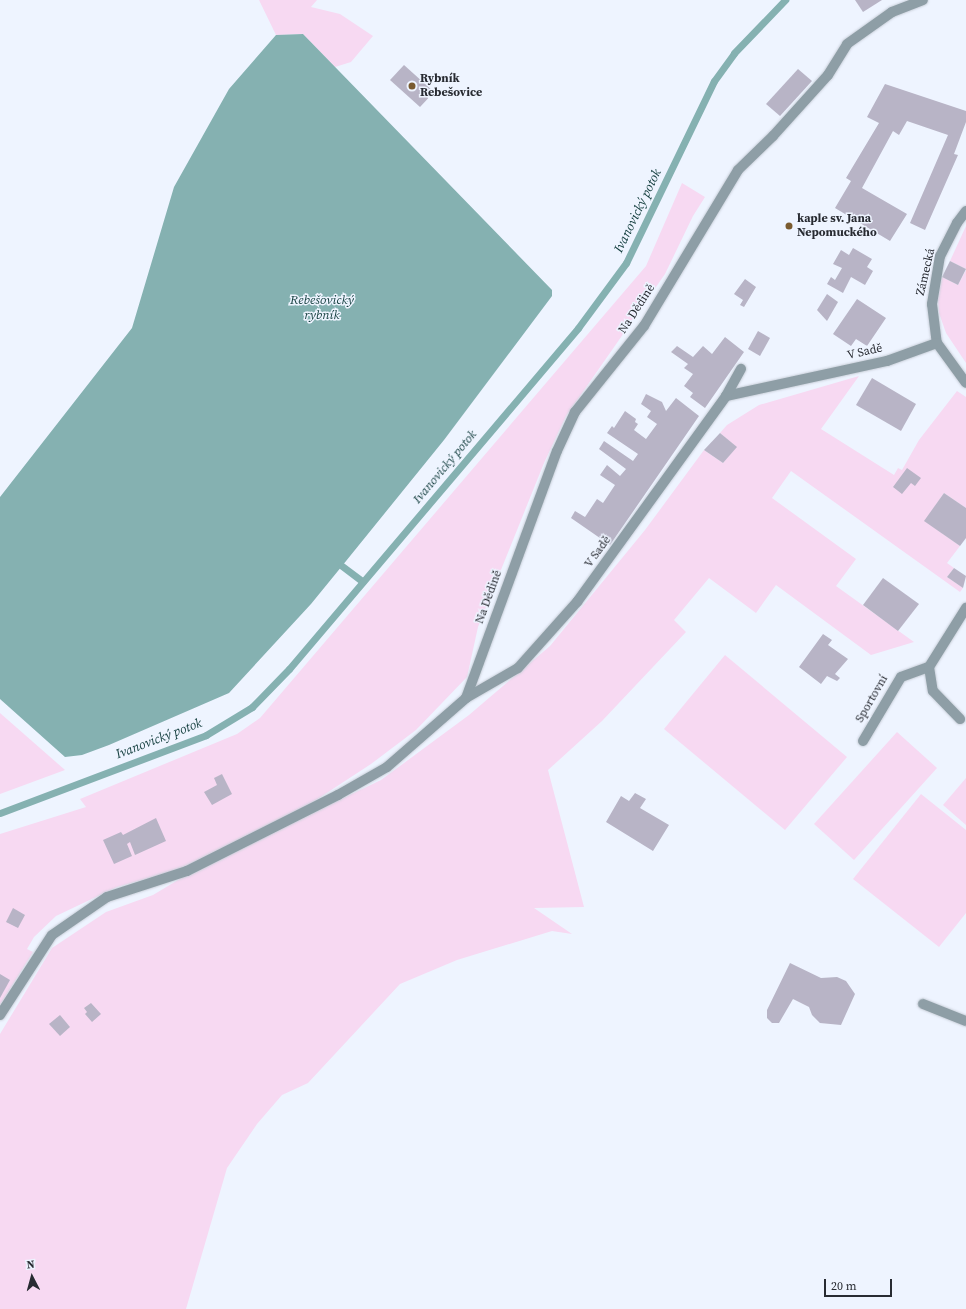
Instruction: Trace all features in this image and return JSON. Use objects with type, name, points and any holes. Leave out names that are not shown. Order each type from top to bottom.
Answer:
[{"type":"street","name":"Na Dědině","points":[[466,698],[557,451],[575,412],[644,326],[738,170],[773,136],[828,75],[847,44],[892,12],[923,0]]},
{"type":"street","name":"Zámecká","points":[[966,211],[957,223],[940,256],[932,304],[937,343],[966,383]]},
{"type":"street","name":"V Sadě","points":[[726,396],[888,361],[937,343]]},
{"type":"street","name":"V Sadě","points":[[0,1015],[52,935],[107,897],[186,870],[338,795],[387,767],[466,698],[518,668],[578,602],[726,396],[741,369]]},
{"type":"street","points":[[960,719],[933,691],[929,666],[966,608]]},
{"type":"street","name":"Sportovní","points":[[863,741],[901,677],[929,666]]},
{"type":"street","points":[[923,1004],[966,1021]]},
{"type":"shaded area","points":[[259,0],[317,0],[311,7],[340,14],[373,36],[351,62],[335,67],[303,34],[276,35]]},
{"type":"shaded area","points":[[682,183],[705,197],[693,216],[665,274],[566,416],[544,463],[478,627],[467,677],[416,730],[371,764],[293,815],[184,868],[117,887],[56,916],[34,937],[27,949],[33,952],[0,1005],[0,834],[86,807],[80,799],[237,734],[260,718],[646,266]]},
{"type":"shaded area","points":[[966,226],[966,269],[950,261]]},
{"type":"shaded area","points":[[966,270],[966,363],[946,333],[939,313],[938,299],[942,277],[958,285]]},
{"type":"shaded area","points":[[859,376],[821,429],[894,475],[898,468],[902,470],[919,440],[957,391],[966,397],[966,508],[944,493],[925,521],[960,546],[947,563],[954,568],[947,577],[963,588],[960,592],[791,471],[772,498],[856,559],[836,586],[914,642],[871,655],[776,585],[756,613],[709,578],[674,620],[686,632],[602,721],[548,770],[584,907],[534,908],[572,934],[552,931],[457,960],[400,984],[308,1083],[282,1095],[257,1124],[227,1168],[186,1309],[0,1309],[0,1034],[52,948],[106,912],[153,895],[198,868],[381,780],[469,715],[550,646],[645,530],[704,450],[723,463],[736,447],[720,433],[727,425],[759,405]]},
{"type":"shaded area","points":[[725,655],[847,757],[785,830],[664,729]]},
{"type":"shaded area","points":[[0,713],[65,770],[0,794]]},
{"type":"shaded area","points":[[897,732],[937,768],[854,860],[814,824]]},
{"type":"shaded area","points":[[966,778],[966,825],[943,805]]},
{"type":"shaded area","points":[[921,794],[966,830],[966,913],[939,947],[853,879]]},
{"type":"water","name":"Rebešovický rybník","points":[[303,34],[552,290],[552,296],[444,440],[342,566],[311,604],[229,693],[109,745],[82,755],[65,757],[0,699],[0,497],[132,328],[174,187],[229,89],[276,35]]},
{"type":"building","points":[[855,0],[882,0],[863,12]]},
{"type":"building","name":"Rybník Rebešovice","points":[[404,65],[434,92],[420,107],[390,80]]},
{"type":"building","points":[[798,69],[812,81],[780,116],[766,104]]},
{"type":"building","points":[[885,84],[966,111],[966,122],[954,154],[958,155],[925,230],[910,223],[948,135],[907,121],[899,135],[893,131],[862,188],[907,214],[890,241],[835,208],[851,181],[846,178],[879,123],[867,117]]},
{"type":"building","points":[[853,248],[872,259],[867,267],[873,271],[865,285],[851,277],[843,293],[827,284],[831,277],[835,280],[842,268],[833,264],[841,250],[849,255]]},
{"type":"building","points":[[950,261],[966,269],[958,285],[942,277]]},
{"type":"building","points":[[745,279],[756,287],[744,307],[740,305],[743,300],[734,294]]},
{"type":"building","points":[[827,294],[838,302],[827,321],[817,310]]},
{"type":"building","points":[[857,299],[886,318],[867,346],[856,339],[851,346],[833,334]]},
{"type":"building","points":[[758,331],[770,338],[760,356],[748,349]]},
{"type":"building","points":[[725,337],[744,352],[705,408],[690,397],[693,393],[684,386],[693,374],[684,368],[688,364],[671,352],[677,346],[693,357],[703,346],[712,354]]},
{"type":"building","points":[[872,378],[916,404],[901,431],[856,405]]},
{"type":"building","points":[[646,394],[662,402],[666,411],[676,398],[699,416],[610,545],[571,518],[575,511],[585,517],[597,499],[603,503],[615,485],[600,475],[607,465],[620,476],[626,469],[599,449],[604,441],[633,461],[638,454],[607,433],[612,426],[614,428],[625,411],[636,419],[635,422],[638,424],[634,430],[646,439],[657,424],[647,417],[651,411],[641,404]]},
{"type":"building","points":[[720,433],[737,447],[723,463],[704,450]]},
{"type":"building","points":[[907,468],[921,478],[915,486],[911,483],[902,494],[893,487]]},
{"type":"building","points":[[944,493],[966,508],[966,538],[960,546],[924,521]]},
{"type":"building","points":[[954,568],[966,576],[963,588],[947,577]]},
{"type":"building","points":[[883,578],[919,604],[898,631],[863,605]]},
{"type":"building","points":[[823,634],[832,640],[828,645],[848,659],[835,674],[840,678],[837,681],[827,676],[821,684],[799,667]]},
{"type":"building","points":[[222,774],[232,794],[212,805],[204,792],[217,785],[214,778]]},
{"type":"building","points":[[635,793],[646,799],[640,808],[669,825],[653,851],[606,822],[621,796],[629,801]]},
{"type":"building","points":[[156,818],[166,841],[135,855],[130,842],[127,844],[132,856],[114,864],[103,840],[121,832],[123,835]]},
{"type":"building","points":[[13,908],[25,915],[18,928],[6,922]]},
{"type":"building","points":[[790,963],[821,978],[837,977],[846,981],[855,994],[841,1025],[820,1023],[812,1015],[809,1007],[793,999],[779,1023],[772,1023],[767,1018],[767,1010]]},
{"type":"building","points":[[0,974],[10,980],[0,998]]},
{"type":"building","points":[[91,1003],[101,1014],[92,1022],[85,1014],[87,1012],[84,1008]]},
{"type":"building","points":[[60,1015],[70,1027],[60,1036],[49,1024]]},
{"type":"waterway","name":"Ivanovický potok","points":[[0,813],[206,735],[252,707],[289,669],[578,328],[626,263],[714,81],[734,53],[785,0]]},
{"type":"waterway","points":[[342,566],[363,582]]},
{"type":"place","name":"Rybník Rebešovice","points":[[412,86]]},
{"type":"place","name":"kaple sv. Jana Nepomuckého","points":[[789,226]]}]
